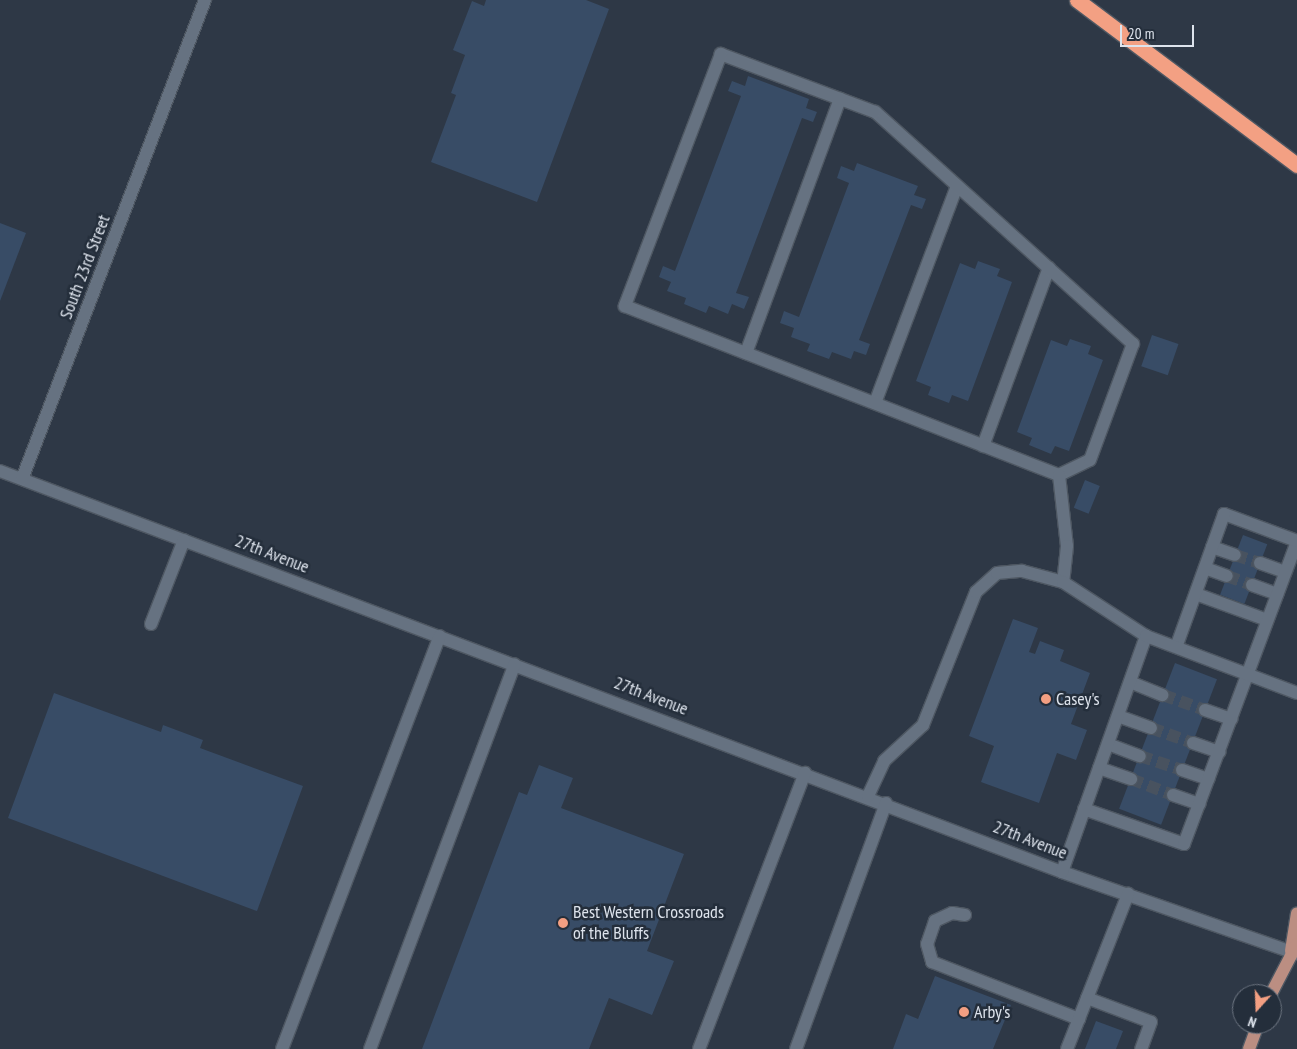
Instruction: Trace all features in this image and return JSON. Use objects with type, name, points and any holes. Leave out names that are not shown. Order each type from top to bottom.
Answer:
[{"type":"highway","points":[[1077,0],[1297,165]]},
{"type":"main road","points":[[1276,984],[1295,950],[1297,913]]},
{"type":"main road","points":[[1249,1049],[1254,1034]]},
{"type":"street","name":"South 23rd Street","points":[[22,479],[205,0]]},
{"type":"street","points":[[721,54],[840,99],[875,112],[1133,344],[1090,460],[1059,475],[626,306],[721,54]]},
{"type":"street","points":[[746,353],[840,99]]},
{"type":"street","points":[[875,403],[957,186]]},
{"type":"street","points":[[982,446],[1049,268]]},
{"type":"street","name":"27th Avenue","points":[[0,470],[868,796],[1062,872],[1295,950]]},
{"type":"street","points":[[1059,475],[1067,546],[1063,582]]},
{"type":"street","points":[[1084,809],[1184,844],[1297,541],[1224,514],[1176,647]]},
{"type":"street","points":[[151,624],[184,540]]},
{"type":"street","points":[[1212,547],[1235,555]]},
{"type":"street","points":[[1260,563],[1285,572]]},
{"type":"street","points":[[1204,568],[1227,576]]},
{"type":"street","points":[[868,796],[884,761],[924,725],[976,592],[996,572],[1022,571],[1063,582],[1146,636],[1297,693]]},
{"type":"street","points":[[1252,585],[1277,594]]},
{"type":"street","points":[[1196,594],[1267,620]]},
{"type":"street","points":[[282,1049],[440,636]]},
{"type":"street","points":[[1062,872],[1146,636]]},
{"type":"street","points":[[370,1049],[515,664]]},
{"type":"street","points":[[1130,682],[1163,695]]},
{"type":"street","points":[[1205,710],[1231,719]]},
{"type":"street","points":[[1118,716],[1151,728]]},
{"type":"street","points":[[1192,743],[1218,752]]},
{"type":"street","points":[[1108,744],[1140,756]]},
{"type":"street","points":[[1099,768],[1132,779]]},
{"type":"street","points":[[1182,770],[1208,779]]},
{"type":"street","points":[[700,1049],[804,772]]},
{"type":"street","points":[[1173,795],[1199,804]]},
{"type":"street","points":[[796,1049],[886,803]]},
{"type":"street","points":[[1067,1049],[1128,894]]},
{"type":"street","points":[[965,915],[952,913],[935,922],[927,944],[932,962],[1079,1019]]},
{"type":"street","points":[[1087,998],[1151,1022],[1141,1049]]},
{"type":"building","points":[[486,0],[586,0],[609,9],[537,202],[431,162],[456,95],[451,93],[465,55],[453,50],[472,1],[484,6]]},
{"type":"building","points":[[748,76],[809,99],[806,108],[817,112],[813,122],[802,118],[736,293],[749,297],[744,309],[732,304],[728,314],[709,306],[706,313],[684,304],[686,298],[667,291],[671,282],[659,277],[663,266],[675,271],[741,96],[728,91],[732,81],[745,86]]},
{"type":"building","points":[[857,163],[918,186],[914,195],[926,199],[922,209],[911,205],[859,340],[870,344],[866,355],[854,351],[851,359],[832,352],[829,359],[807,351],[810,344],[791,337],[794,328],[780,323],[784,311],[799,317],[849,183],[837,178],[841,166],[854,171]]},
{"type":"building","points":[[0,223],[26,233],[0,301]]},
{"type":"building","points":[[978,261],[1000,269],[997,276],[1012,282],[968,401],[952,395],[949,403],[928,395],[931,387],[916,381],[960,263],[975,269]]},
{"type":"building","points":[[1152,335],[1178,344],[1168,375],[1141,366]]},
{"type":"building","points":[[1070,339],[1091,346],[1088,354],[1103,360],[1069,451],[1055,446],[1051,454],[1029,445],[1032,438],[1017,432],[1051,340],[1067,346]]},
{"type":"building","points":[[1085,480],[1100,486],[1089,514],[1074,508]]},
{"type":"building","points":[[1243,535],[1267,544],[1244,604],[1220,595]]},
{"type":"building","name":"Casey's","points":[[1013,619],[1038,628],[1029,652],[1035,654],[1040,641],[1064,650],[1060,661],[1090,673],[1071,724],[1087,730],[1076,760],[1057,753],[1039,803],[981,782],[994,746],[969,736]]},
{"type":"building","points":[[1175,663],[1217,679],[1161,825],[1119,809]]},
{"type":"building","points":[[54,693],[161,732],[163,725],[203,740],[200,748],[303,786],[257,911],[8,818]]},
{"type":"building","name":"Best Western Crossroads of the Bluffs","points":[[539,765],[573,778],[561,808],[684,854],[647,951],[674,961],[652,1015],[609,998],[589,1049],[422,1049],[519,792],[527,795]]},
{"type":"building","name":"Arby's","points":[[935,976],[1011,1005],[993,1049],[893,1049],[906,1014],[918,1019]]},
{"type":"building","points":[[1096,1021],[1123,1031],[1116,1049],[1085,1049]]},
{"type":"tunnel","points":[[1235,555],[1260,563]]},
{"type":"tunnel","points":[[1227,576],[1252,585]]},
{"type":"tunnel","points":[[1163,695],[1205,710]]},
{"type":"tunnel","points":[[1151,728],[1193,743]]},
{"type":"tunnel","points":[[1140,756],[1182,770]]},
{"type":"tunnel","points":[[1131,779],[1173,795]]},
{"type":"place","name":"Casey's","points":[[1046,699]]},
{"type":"place","name":"Best Western Crossroads of the Bluffs","points":[[563,923]]},
{"type":"place","name":"Arby's","points":[[964,1012]]}]
